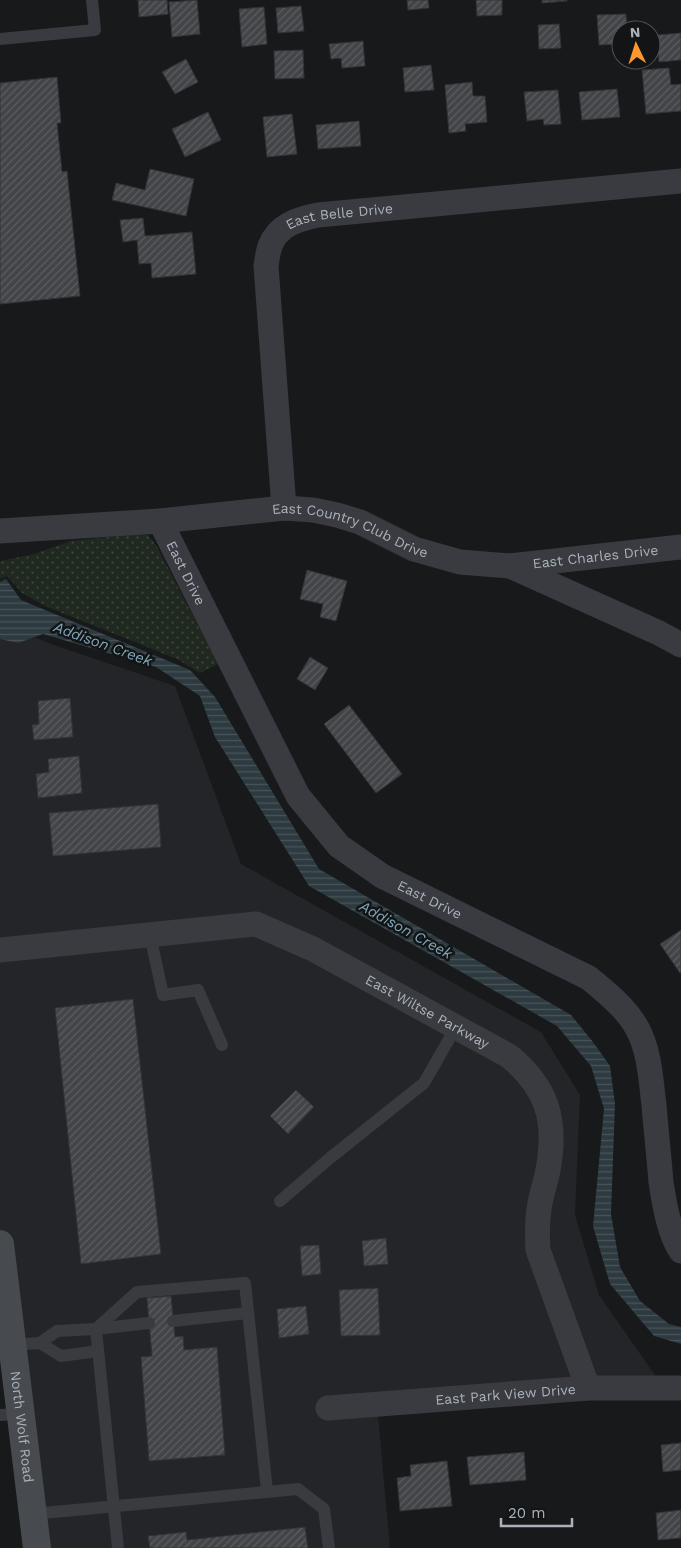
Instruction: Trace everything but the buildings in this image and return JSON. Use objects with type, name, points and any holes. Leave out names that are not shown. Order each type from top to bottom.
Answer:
[{"type":"main road","name":"North Wolf Road","points":[[0,1244],[10,1414],[32,1514],[36,1548]]},
{"type":"street","name":"East Belle Drive","points":[[284,508],[266,266],[270,246],[282,229],[299,218],[318,215],[681,181]]},
{"type":"street","name":"East Country Club Drive","points":[[0,531],[160,521],[284,508],[313,510],[360,522],[414,549],[460,562],[510,566],[659,633],[681,645]]},
{"type":"street","name":"East Drive","points":[[160,521],[298,796],[339,846],[382,876],[589,978],[616,1001],[631,1019],[640,1033],[646,1051],[651,1076],[663,1198],[677,1246],[681,1251]]},
{"type":"street","name":"East Charles Drive","points":[[510,566],[681,547]]},
{"type":"street","name":"East Wiltse Parkway","points":[[0,950],[256,924],[313,949],[509,1056],[523,1068],[545,1100],[550,1118],[551,1148],[548,1171],[540,1202],[537,1228],[538,1250],[588,1388]]},
{"type":"street","name":"East Park View Drive","points":[[328,1408],[588,1388],[681,1388]]},
{"type":"lane","points":[[0,39],[95,30],[92,0]]},
{"type":"lane","points":[[150,935],[163,996],[198,990],[222,1045]]},
{"type":"lane","points":[[280,1201],[330,1158],[424,1083],[456,1027]]},
{"type":"lane","points":[[96,1329],[137,1292],[245,1283],[267,1491]]},
{"type":"lane","points":[[173,1321],[248,1313]]},
{"type":"lane","points":[[6,1345],[40,1343],[57,1331],[149,1323]]},
{"type":"lane","points":[[96,1329],[118,1548]]},
{"type":"lane","points":[[40,1343],[61,1356],[98,1351]]},
{"type":"lane","points":[[32,1514],[298,1489],[324,1509],[329,1548]]},
{"type":"shaded area","points":[[138,534],[148,535],[156,545],[218,664],[200,673],[177,659],[45,606],[22,593],[7,576],[0,579],[0,561],[34,554],[71,541]]},
{"type":"shaded area","points":[[0,623],[51,644],[175,686],[241,864],[541,1032],[580,1095],[575,1215],[599,1295],[664,1388],[377,1404],[390,1548],[33,1548],[0,1245]]},
{"type":"water","name":"Addison Creek","points":[[6,579],[21,600],[190,670],[215,697],[319,869],[571,1015],[610,1066],[615,1104],[611,1214],[620,1267],[640,1301],[669,1324],[681,1327],[681,1344],[654,1336],[610,1284],[593,1226],[604,1109],[591,1066],[557,1026],[309,886],[215,737],[200,696],[156,667],[43,634],[18,643],[0,639],[0,582]]}]
